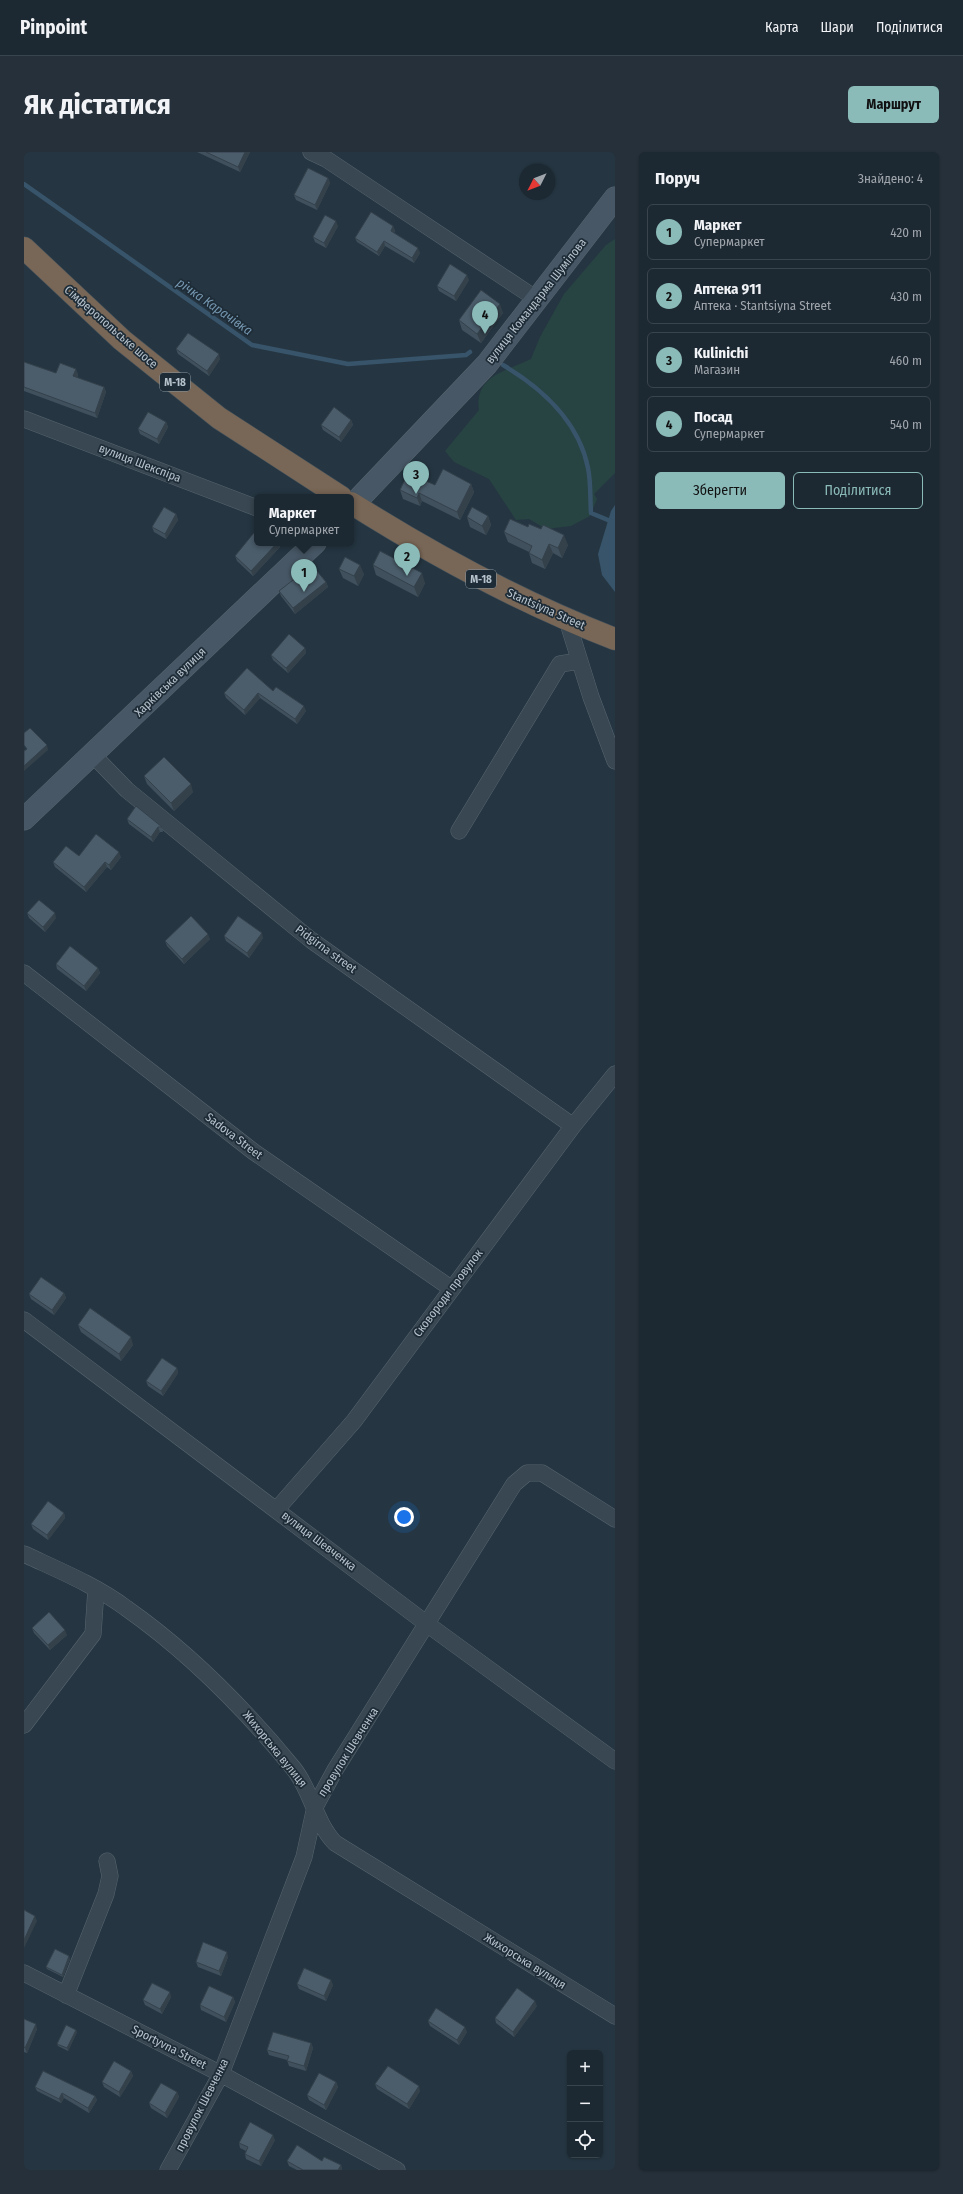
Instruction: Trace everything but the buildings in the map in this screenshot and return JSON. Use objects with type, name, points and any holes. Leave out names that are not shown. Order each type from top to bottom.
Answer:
[{"type":"highway","name":"Сімферопольське шосе","points":[[24,248],[122,340],[219,418],[335,494]]},
{"type":"highway","name":"Stantsiyna Street","points":[[354,506],[459,567],[566,620],[615,639]]},
{"type":"street","points":[[311,152],[328,155],[538,300]]},
{"type":"street","name":"вулиця Командарма Шумілова","points":[[354,498],[487,364],[538,300],[615,198]]},
{"type":"street","name":"вулиця Шекспіра","points":[[24,419],[254,507]]},
{"type":"street","name":"Харківська вулиця","points":[[24,819],[312,546]]},
{"type":"street","points":[[566,620],[615,761]]},
{"type":"street","points":[[459,831],[560,664],[579,661]]},
{"type":"street","name":"Pidgirna street","points":[[93,755],[127,790],[311,940],[573,1126]]},
{"type":"street","name":"Sadova Street","points":[[24,973],[254,1152],[452,1289]]},
{"type":"street","name":"Сковороди провулок","points":[[277,1509],[354,1421],[573,1126],[615,1074]]},
{"type":"street","name":"вулиця Шевченка","points":[[24,1320],[428,1624],[615,1760]]},
{"type":"street","name":"провулок Шевченка","points":[[168,2170],[221,2074],[304,1857],[315,1807],[335,1770],[428,1624],[514,1484],[527,1473],[542,1473],[615,1518]]},
{"type":"street","name":"Жихорська вулиця","points":[[24,1554],[96,1589],[125,1607],[173,1644],[246,1712],[296,1771],[308,1790],[323,1827],[335,1843],[615,2016]]},
{"type":"street","points":[[24,1725],[93,1634],[96,1589]]},
{"type":"street","points":[[66,1995],[106,1894],[110,1876],[107,1861]]},
{"type":"street","name":"Sportyvna Street","points":[[24,1973],[221,2074],[397,2170]]},
{"type":"green space","points":[[615,239],[615,473],[594,494],[597,499],[590,516],[571,526],[546,529],[529,519],[516,520],[489,479],[454,462],[445,451],[479,410],[479,399],[482,389],[487,382],[503,371],[531,359],[540,337],[564,294],[606,245]]},
{"type":"water","points":[[615,505],[615,592],[602,575],[598,554],[611,511]]},
{"type":"waterway","name":"річка Карачівка","points":[[24,184],[252,345],[348,364],[466,355],[470,352]]},
{"type":"waterway","name":"річка Карачівка","points":[[503,365],[531,384],[545,396],[567,421],[583,451],[588,468],[591,513],[615,523]]},
{"type":"place","name":"Посад","points":[[485,334]]},
{"type":"place","name":"Kulinichi","points":[[416,494]]},
{"type":"place","name":"Аптека 911","points":[[407,576]]},
{"type":"place","name":"Маркет","points":[[304,592]]}]
